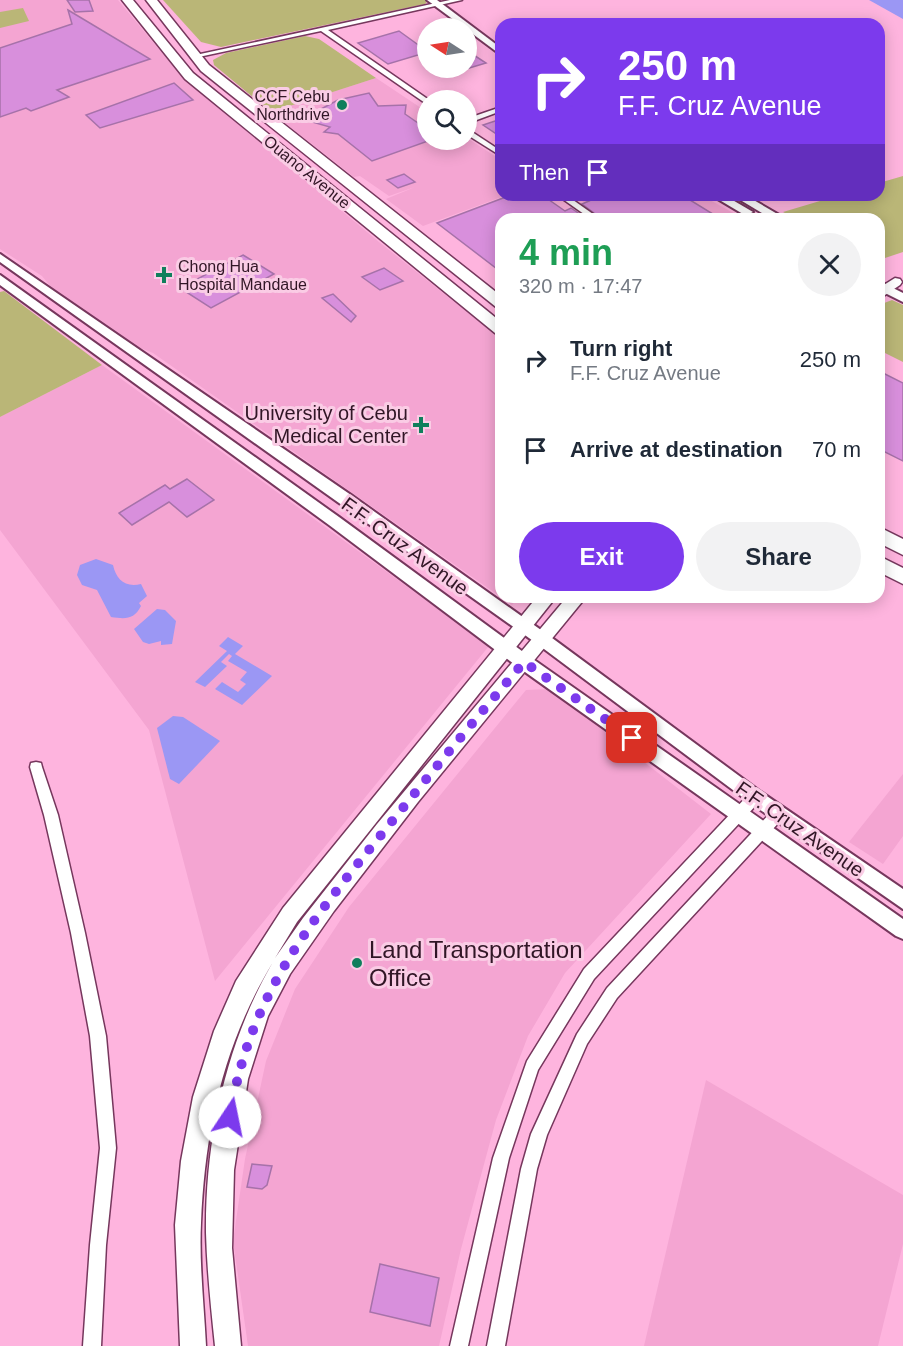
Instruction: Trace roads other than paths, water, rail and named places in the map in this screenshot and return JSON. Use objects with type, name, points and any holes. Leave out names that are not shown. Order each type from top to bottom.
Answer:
[{"type":"highway","name":"Ouano Avenue","points":[[127,0],[189,76],[495,325]]},
{"type":"highway","name":"Ouano Avenue","points":[[151,0],[205,68],[495,299]]},
{"type":"highway","points":[[417,261],[436,253]]},
{"type":"highway","points":[[885,538],[903,548]]},
{"type":"highway","points":[[885,566],[903,577]]},
{"type":"main road","points":[[228,1346],[219,1216],[223,1156],[233,1097],[249,1035],[279,972],[308,928],[335,875],[542,603]]},
{"type":"main road","points":[[194,1346],[188,1226],[193,1161],[205,1097],[225,1031],[244,989],[290,915],[335,875],[443,757],[572,603]]},
{"type":"street","points":[[194,56],[324,30],[434,2],[452,1],[495,35]]},
{"type":"street","points":[[434,2],[495,48]]},
{"type":"street","points":[[324,30],[417,96]]},
{"type":"street","points":[[477,118],[495,111]]},
{"type":"street","points":[[477,137],[495,149]]},
{"type":"street","points":[[570,201],[587,213]]},
{"type":"street","points":[[727,201],[748,213]]},
{"type":"street","points":[[747,201],[769,213]]},
{"type":"street","name":"F.F. Cruz Avenue","points":[[0,256],[542,639],[755,796],[903,900]]},
{"type":"street","name":"F.F. Cruz Avenue","points":[[0,279],[524,662],[903,930]]},
{"type":"street","points":[[889,288],[903,298]]},
{"type":"street","points":[[36,767],[51,815],[78,933],[98,1036],[108,1148],[98,1245],[92,1346]]},
{"type":"street","points":[[459,1346],[501,1158],[532,1066],[589,974],[741,814],[755,796]]},
{"type":"street","points":[[496,1346],[529,1169],[539,1134],[582,1039],[612,993],[779,813]]},
{"type":"place","name":"CCF Cebu Northdrive","points":[[342,105]]},
{"type":"place","name":"Chong Hua Hospital Mandaue","points":[[164,275]]},
{"type":"place","name":"University of Cebu Medical Center","points":[[421,425]]},
{"type":"place","name":"Land Transportation Office","points":[[357,963]]}]
